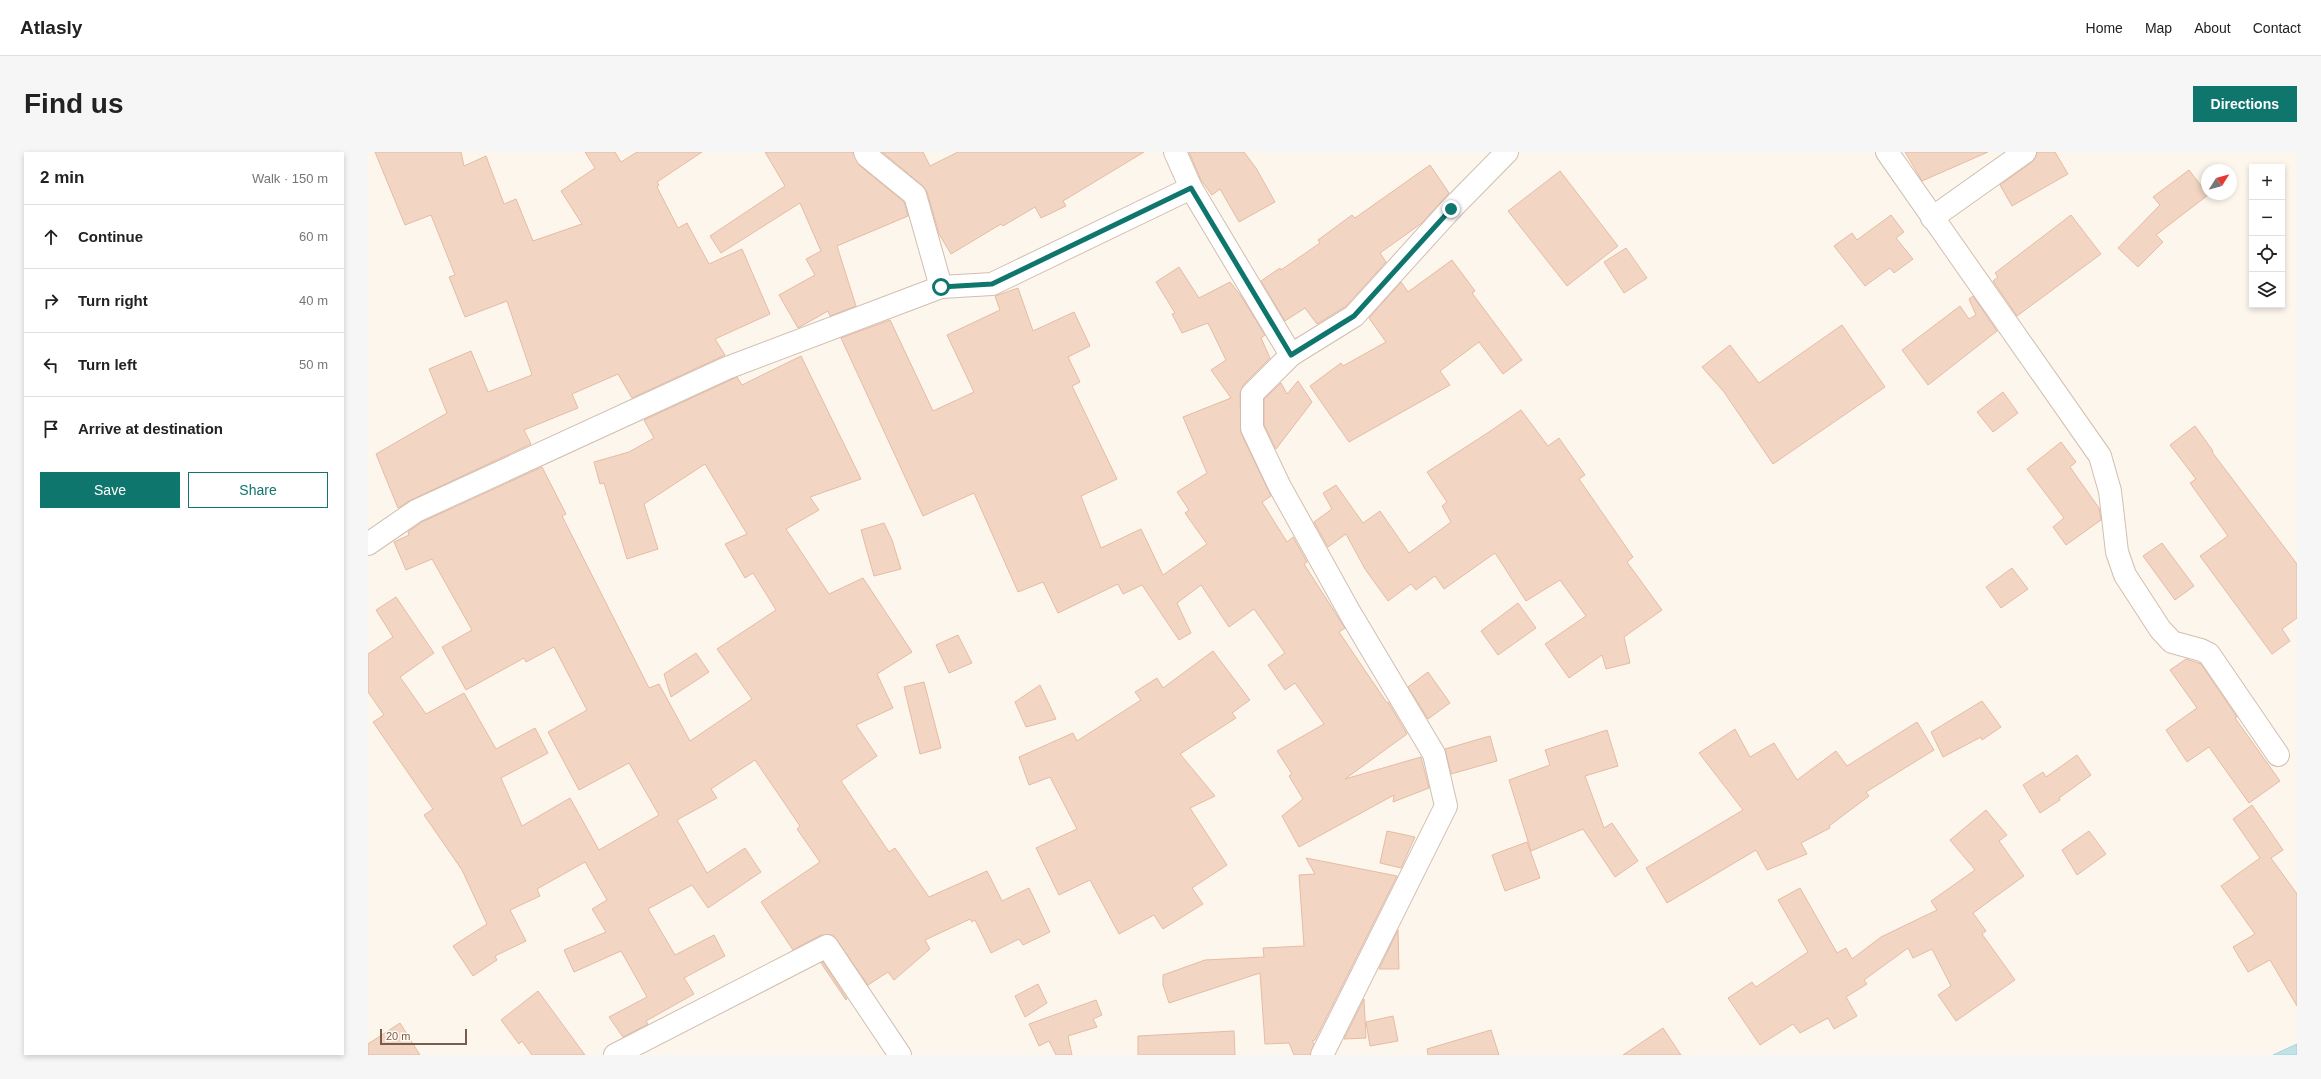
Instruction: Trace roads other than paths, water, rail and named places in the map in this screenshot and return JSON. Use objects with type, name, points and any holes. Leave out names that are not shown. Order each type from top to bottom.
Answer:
[{"type":"street","points":[[865,152],[867,156],[915,195],[941,287]]},
{"type":"street","points":[[1175,152],[1191,188],[1291,355]]},
{"type":"street","points":[[1322,1055],[1446,806],[1434,754],[1350,613],[1279,485],[1252,428],[1252,394],[1291,355],[1354,316],[1451,209],[1507,152]]},
{"type":"street","points":[[1887,152],[2100,456],[2110,491],[2117,552],[2125,574],[2144,606],[2160,629],[2172,642],[2201,650],[2209,654],[2278,755]]},
{"type":"street","points":[[1932,218],[2025,152]]},
{"type":"street","points":[[368,544],[416,511],[713,374],[941,287],[992,284],[1191,188]]},
{"type":"street","points":[[616,1055],[827,946],[900,1055]]},
{"type":"water","points":[[2297,1044],[2297,1055],[2273,1055]]}]
